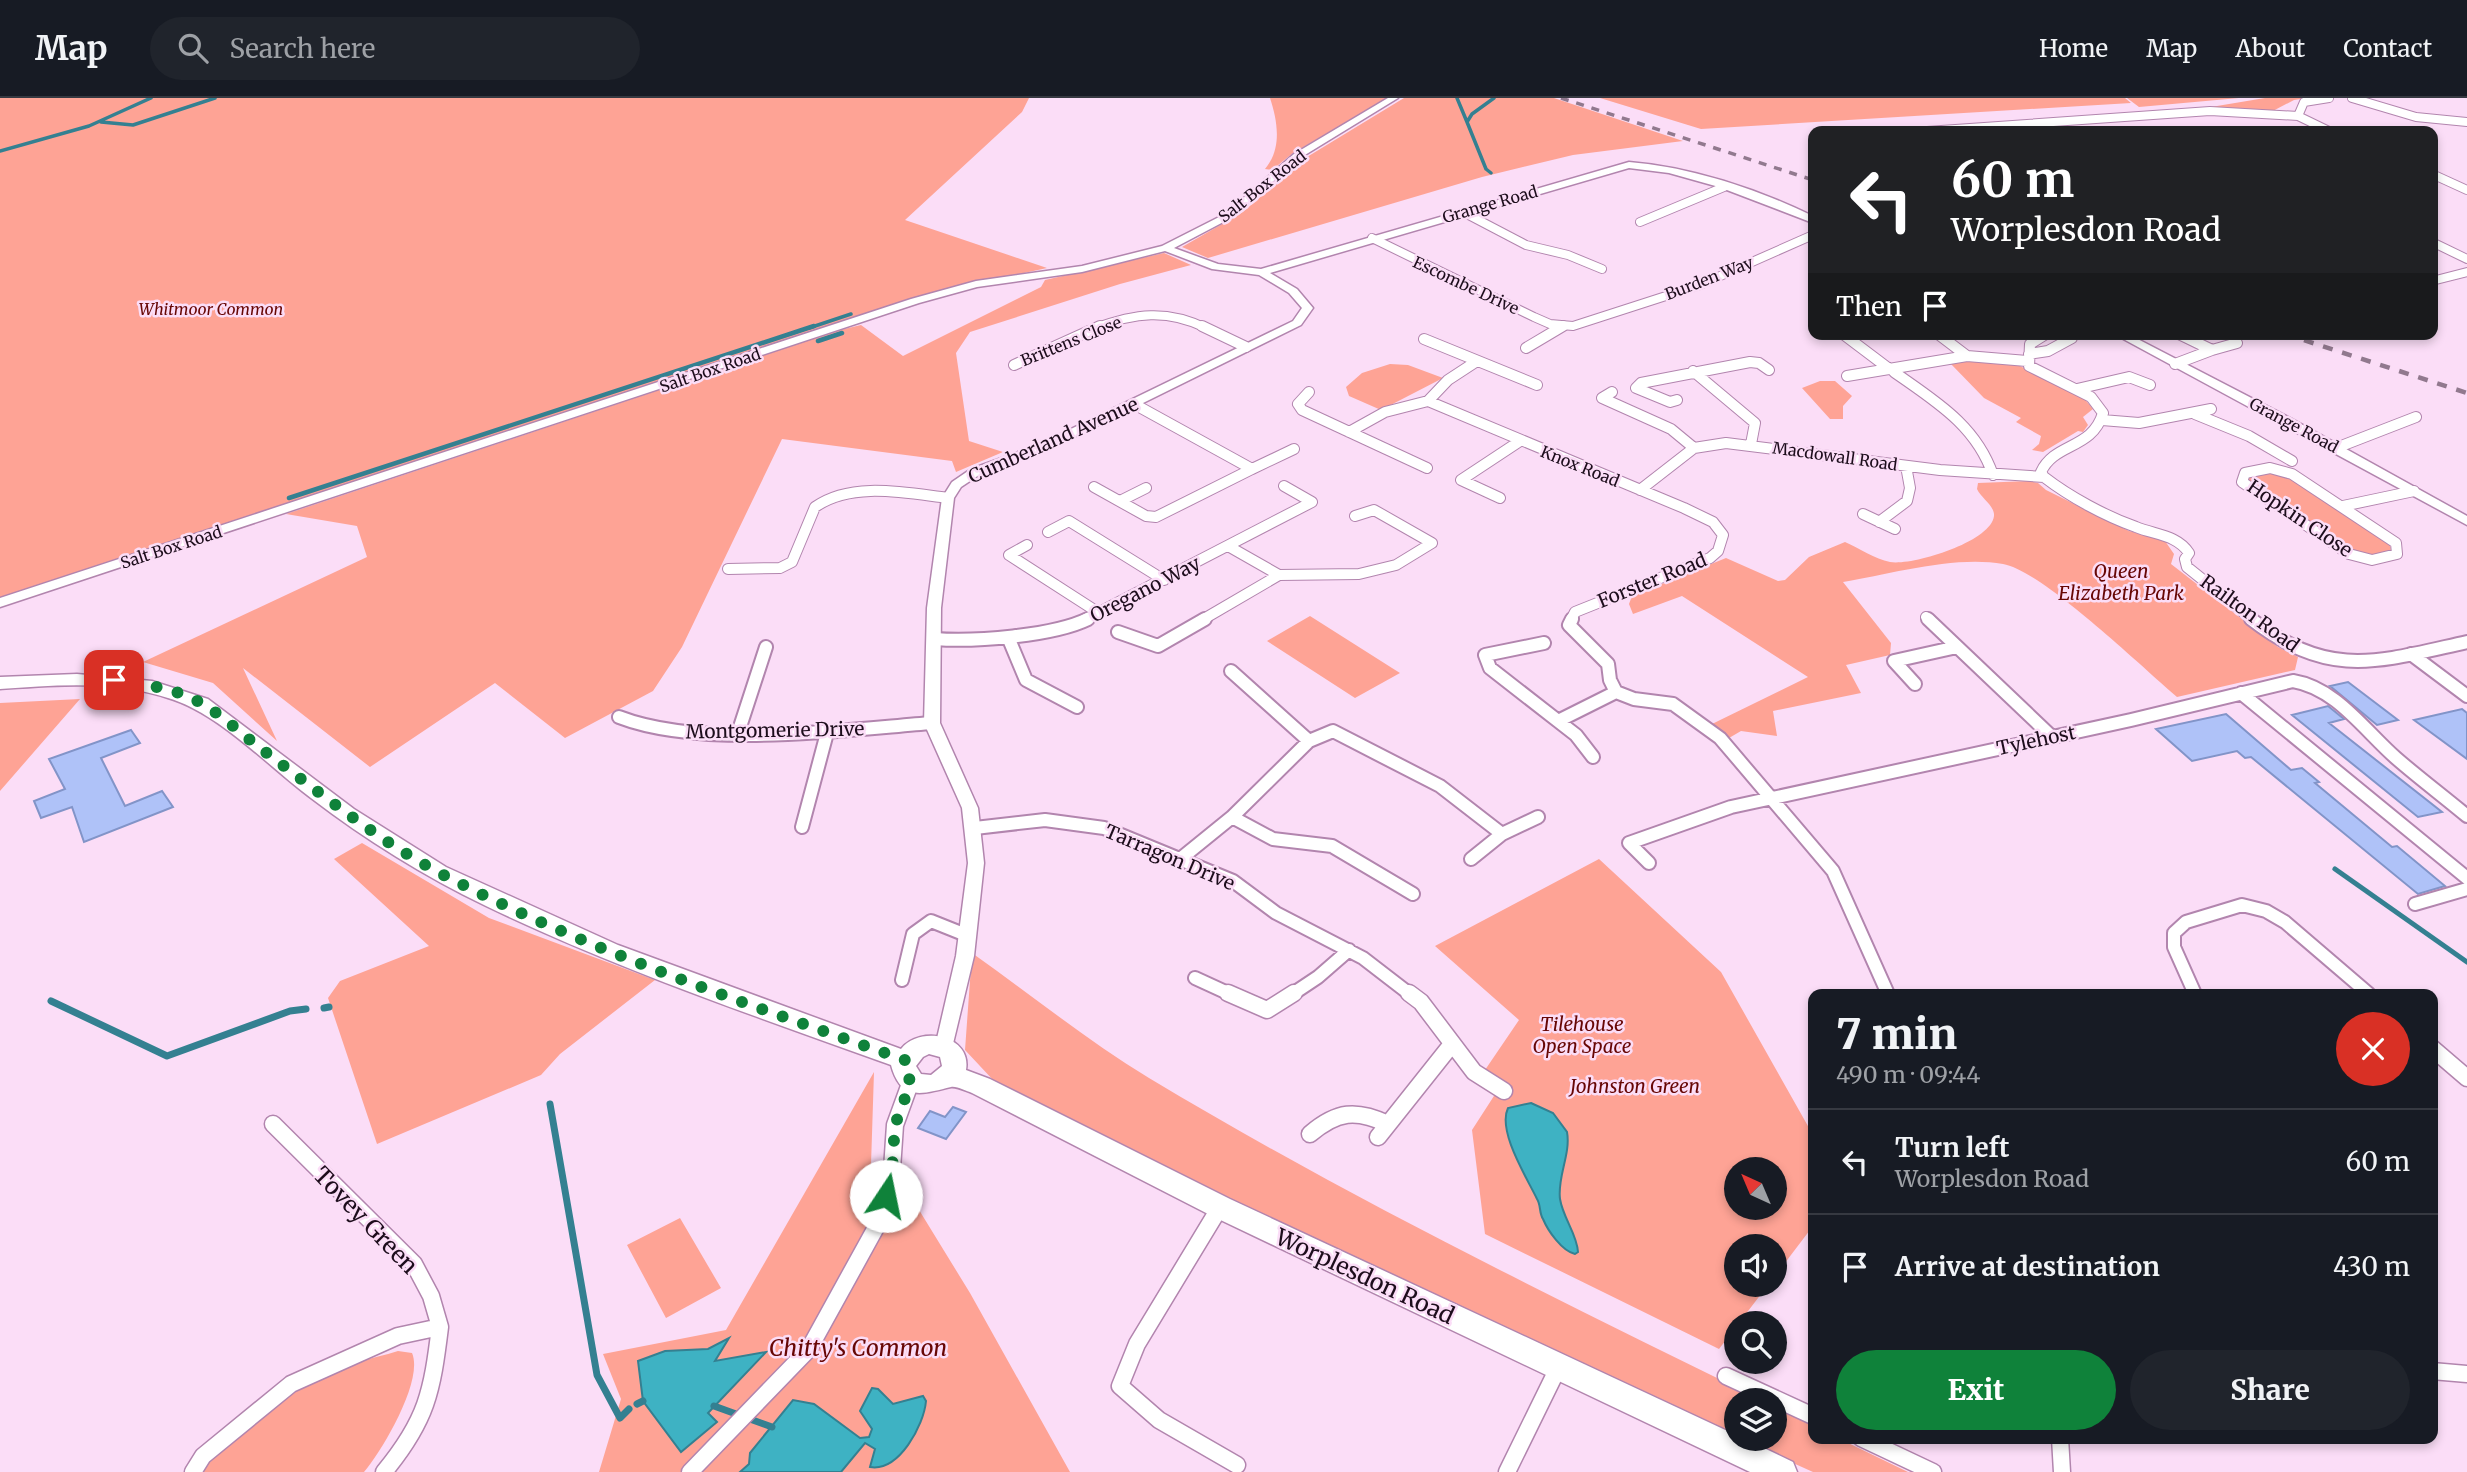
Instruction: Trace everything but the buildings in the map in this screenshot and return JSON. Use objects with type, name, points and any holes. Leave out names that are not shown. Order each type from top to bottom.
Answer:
[{"type":"main road","points":[[0,683],[69,678],[114,680],[144,684],[181,694],[201,703],[319,794],[437,871],[600,950],[908,1071],[927,1085],[950,1075],[954,1069],[954,1056],[944,1047],[922,1046],[908,1071]]},
{"type":"main road","name":"Worplesdon Road","points":[[950,1075],[981,1086],[1220,1207],[1782,1472]]},
{"type":"street","name":"Salt Box Road","points":[[0,603],[915,301],[976,284],[1082,268],[1166,247],[1228,216],[1297,156],[1394,98]]},
{"type":"street","points":[[2298,116],[2304,102],[2329,98]]},
{"type":"street","points":[[2352,98],[2416,117],[2467,122]]},
{"type":"street","points":[[1998,126],[2210,111],[2298,116],[2319,126]]},
{"type":"street","name":"Grange Road","points":[[1166,247],[1216,268],[1262,272],[1371,237],[1629,165],[1660,166],[1808,218]]},
{"type":"street","points":[[2438,177],[2467,190]]},
{"type":"street","points":[[1640,222],[1724,187]]},
{"type":"street","points":[[1463,212],[1527,246],[1568,255],[1602,269]]},
{"type":"street","name":"Escombe Drive","points":[[1371,237],[1534,317],[1563,326]]},
{"type":"street","name":"Burden Way","points":[[1526,348],[1563,326],[1573,326],[1700,285],[1808,238]]},
{"type":"street","points":[[2438,245],[2467,259]]},
{"type":"street","name":"Cumberland Avenue","points":[[944,1047],[960,982],[976,863],[975,828],[964,791],[932,723],[934,608],[947,498],[956,485],[975,472],[1044,447],[1297,323],[1308,308],[1293,291],[1262,272]]},
{"type":"street","points":[[2438,279],[2467,272]]},
{"type":"street","name":"Brittens Close","points":[[1014,365],[1100,326],[1149,314],[1181,318],[1246,347]]},
{"type":"street","points":[[1424,339],[1537,385]]},
{"type":"street","points":[[1851,340],[1952,415],[1983,448],[1993,475]]},
{"type":"street","points":[[1946,340],[1967,356]]},
{"type":"street","points":[[2036,340],[2030,344],[2028,357],[2033,370],[2077,389],[2101,407],[2102,420],[2087,440],[2045,463],[2041,472],[2044,478]]},
{"type":"street","points":[[1847,376],[1967,356],[2028,357],[2048,351],[2068,340]]},
{"type":"street","name":"Grange Road","points":[[2131,340],[2336,448],[2467,521]]},
{"type":"street","points":[[2191,340],[2212,350]]},
{"type":"street","points":[[2175,363],[2237,343]]},
{"type":"street","points":[[1349,432],[1385,412],[1428,401],[1448,380],[1476,361]]},
{"type":"street","points":[[1677,400],[1670,402],[1636,388],[1641,383],[1693,371],[1750,362],[1769,370]]},
{"type":"street","points":[[1693,371],[1755,423],[1751,444]]},
{"type":"street","points":[[2077,389],[2129,377],[2150,385]]},
{"type":"street","points":[[1309,392],[1298,404],[1302,410],[1427,468]]},
{"type":"street","points":[[1612,392],[1602,398],[1671,429],[1694,448]]},
{"type":"street","name":"Knox Road","points":[[1428,401],[1640,490]]},
{"type":"street","points":[[1134,404],[1252,469]]},
{"type":"street","points":[[2102,420],[2139,423],[2211,409]]},
{"type":"street","points":[[2195,414],[2249,436],[2292,461]]},
{"type":"street","points":[[2336,448],[2416,417]]},
{"type":"street","name":"Knox Road","points":[[1500,498],[1461,480],[1520,441]]},
{"type":"street","name":"Macdowall Road","points":[[1640,490],[1694,448],[1726,443],[1751,444],[1906,466],[2044,478]]},
{"type":"street","points":[[1094,486],[1146,516],[1156,517],[1294,449]]},
{"type":"street","points":[[1879,522],[1907,501],[1910,488],[1906,466]]},
{"type":"street","name":"Hopkin Close","points":[[2343,506],[2350,515],[2396,543],[2397,554],[2372,560],[2349,554],[2242,482],[2245,473],[2270,468],[2292,474],[2329,500],[2343,506],[2414,491]]},
{"type":"street","name":"Railton Road","points":[[2044,478],[2058,488],[2135,527],[2181,541],[2189,554],[2185,559],[2187,567],[2299,650],[2347,662],[2411,654],[2467,642]]},
{"type":"street","name":"Oregano Way","points":[[934,639],[966,641],[1008,637],[1083,621],[1312,502],[1284,486]]},
{"type":"street","points":[[1120,501],[1146,488]]},
{"type":"street","name":"Forster Road","points":[[1616,692],[1610,680],[1612,670],[1609,660],[1578,639],[1569,625],[1575,612],[1710,558],[1723,542],[1723,535],[1713,522],[1640,490]]},
{"type":"street","points":[[728,569],[779,568],[792,562],[814,508],[834,494],[881,493],[947,498]]},
{"type":"street","points":[[1118,632],[1158,646],[1279,575],[1359,574],[1396,565],[1432,543],[1374,510],[1355,516]]},
{"type":"street","points":[[1863,514],[1895,529]]},
{"type":"street","points":[[1048,532],[1069,521],[1164,580]]},
{"type":"street","points":[[1027,545],[1009,555],[1099,612]]},
{"type":"street","points":[[1228,546],[1279,575]]},
{"type":"street","points":[[1926,617],[2051,736]]},
{"type":"street","points":[[1008,637],[1026,680],[1077,707]]},
{"type":"street","points":[[1545,643],[1485,655],[1490,668],[1576,735],[1593,757]]},
{"type":"street","points":[[738,733],[766,647]]},
{"type":"street","points":[[1915,684],[1894,662],[1956,647]]},
{"type":"street","points":[[2411,654],[2467,696]]},
{"type":"street","points":[[1231,671],[1309,741]]},
{"type":"street","name":"Railton Road","points":[[2302,680],[2364,725],[2386,749],[2467,816]]},
{"type":"street","name":"Tylehost","points":[[1769,799],[2302,680]]},
{"type":"street","points":[[1558,720],[1616,692],[1634,699],[1673,705],[1720,738],[1769,799],[1833,871],[1886,989]]},
{"type":"street","points":[[2241,694],[2467,878]]},
{"type":"street","name":"Montgomerie Drive","points":[[619,717],[639,726],[681,734],[827,733],[932,723]]},
{"type":"street","points":[[1179,860],[1232,817],[1309,741],[1333,732],[1347,736],[1440,786],[1502,834]]},
{"type":"street","points":[[802,827],[827,733]]},
{"type":"street","points":[[1648,863],[1629,843],[1731,807],[1769,799]]},
{"type":"street","points":[[1232,817],[1273,839],[1332,846],[1413,894]]},
{"type":"street","points":[[1471,859],[1502,834],[1538,817]]},
{"type":"street","name":"Tarragon Drive","points":[[975,828],[1045,820],[1093,826],[1115,832],[1233,881],[1276,914],[1349,950],[1421,1002],[1474,1072],[1504,1091]]},
{"type":"street","points":[[2415,904],[2467,889]]},
{"type":"street","points":[[2193,989],[2174,947],[2174,933],[2186,922],[2242,905],[2266,911],[2285,922],[2363,989]]},
{"type":"street","points":[[902,980],[913,934],[931,921],[966,935]]},
{"type":"street","points":[[1195,978],[1267,1010],[1318,977],[1349,950]]},
{"type":"street","points":[[1378,1137],[1452,1044]]},
{"type":"street","points":[[2438,1053],[2467,1078]]},
{"type":"street","points":[[690,1472],[810,1349],[879,1222],[892,1169],[895,1125],[908,1071]]},
{"type":"street","points":[[1310,1134],[1330,1116],[1353,1111],[1366,1113],[1388,1124]]},
{"type":"street","name":"Tovey Green","points":[[272,1124],[414,1264],[431,1296],[440,1327],[432,1390],[408,1443],[384,1472]]},
{"type":"street","points":[[1220,1207],[1137,1344],[1120,1386],[1159,1420],[1237,1465]]},
{"type":"street","points":[[193,1472],[203,1456],[291,1384],[398,1336],[440,1327]]},
{"type":"street","points":[[1507,1472],[1558,1368]]},
{"type":"street","points":[[2438,1372],[2467,1374]]},
{"type":"street","points":[[1726,1376],[1808,1414]]},
{"type":"street","points":[[1874,1444],[1933,1472]]},
{"type":"street","points":[[2060,1444],[2062,1472]]},
{"type":"green space","name":"Whitmoor Common","points":[[0,98],[1029,98],[1022,112],[905,220],[1047,268],[959,287],[0,598]]},
{"type":"green space","points":[[1270,98],[1388,98],[1293,153],[1272,170],[1265,169],[1274,153],[1277,135]]},
{"type":"green space","points":[[1404,98],[1554,98],[1683,141],[1573,155],[1482,177],[1208,258],[1182,247],[1243,212],[1307,157]]},
{"type":"green space","points":[[1600,98],[2125,98],[2131,103],[1701,129]]},
{"type":"green space","points":[[2127,98],[2239,98],[2139,107]]},
{"type":"green space","points":[[2265,98],[2307,98],[2294,100],[2269,113],[2199,109]]},
{"type":"green space","points":[[1164,253],[1191,265],[1120,284],[970,332],[956,353],[969,441],[1003,452],[956,472],[952,461],[782,439],[682,647],[653,691],[565,738],[495,683],[370,767],[243,668],[277,741],[213,683],[143,662],[367,557],[357,526],[286,514],[836,331],[861,325],[903,356],[1041,287],[1045,280]]},
{"type":"green space","points":[[1974,359],[2018,365],[2083,397],[2093,409],[2083,417],[2088,425],[2083,432],[2078,431],[2043,452],[2032,450],[2039,444],[2041,436],[2016,422],[2021,418],[1984,398],[1950,363]]},
{"type":"green space","points":[[1390,364],[1408,365],[1443,378],[1381,410],[1349,396],[1346,387],[1362,373]]},
{"type":"green space","points":[[1820,381],[1835,381],[1852,396],[1843,406],[1843,419],[1830,419],[1802,388]]},
{"type":"green space","points":[[2269,471],[2339,507],[2343,514],[2390,543],[2391,552],[2369,556],[2351,552],[2248,482],[2250,475]]},
{"type":"green space","name":"Queen Elizabeth Park","points":[[1978,483],[2038,483],[2046,490],[2129,531],[2165,541],[2174,554],[2171,564],[2278,647],[2298,657],[2295,670],[2177,697],[2066,601],[2020,570],[1985,562],[1944,564],[1843,582],[1891,643],[1890,655],[1846,665],[1861,693],[1773,711],[1777,736],[1741,731],[1729,738],[1712,724],[1808,677],[1682,596],[1633,614],[1629,604],[1632,596],[1726,558],[1778,581],[1785,580],[1809,557],[1845,542],[1890,562],[1932,556],[1966,543],[1990,526],[1994,512],[1977,489]]},
{"type":"green space","points":[[1310,616],[1400,673],[1355,698],[1267,641]]},
{"type":"green space","points":[[80,699],[0,791],[0,703]]},
{"type":"green space","points":[[362,843],[489,918],[655,980],[560,1054],[541,1075],[377,1144],[328,998],[340,981],[429,946],[334,859]]},
{"type":"green space","name":"Johnston Green","points":[[1599,859],[1721,972],[1808,1126],[1808,1233],[1787,1260],[1787,1234],[1724,1234],[1724,1297],[1759,1297],[1748,1311],[1724,1311],[1724,1342],[1719,1349],[1485,1234],[1472,1130],[1503,1082],[1485,1070],[1519,1020],[1435,946]]},
{"type":"green space","points":[[972,953],[1104,1049],[1224,1122],[1452,1245],[1738,1388],[1724,1388],[1724,1431],[1107,1144],[994,1081],[965,1050]]},
{"type":"green space","name":"Chitty's Common","points":[[874,1072],[871,1165],[908,1192],[970,1293],[1070,1472],[599,1472],[621,1399],[603,1354],[726,1330]]},
{"type":"green space","points":[[680,1218],[721,1288],[666,1318],[627,1245]]},
{"type":"green space","points":[[398,1351],[412,1353],[412,1380],[399,1415],[364,1472],[201,1472],[256,1418],[303,1383],[338,1368]]},
{"type":"green space","points":[[1787,1412],[1808,1422],[1808,1444],[1850,1444],[1908,1472],[1813,1472],[1767,1451],[1787,1451]]},
{"type":"water","points":[[1531,1103],[1553,1113],[1567,1132],[1560,1199],[1577,1245],[1578,1252],[1575,1254],[1560,1245],[1548,1229],[1506,1129],[1508,1108]]},
{"type":"water","points":[[729,1338],[715,1361],[766,1352],[708,1413],[717,1422],[681,1452],[643,1401],[638,1361],[665,1351],[708,1349]]},
{"type":"water","points":[[872,1388],[878,1389],[893,1404],[923,1396],[926,1401],[915,1434],[900,1455],[891,1462],[881,1467],[870,1467],[875,1449],[865,1443],[841,1472],[740,1472],[749,1464],[750,1453],[793,1400],[814,1404],[860,1438],[869,1437],[872,1429],[860,1411]]},
{"type":"waterway","points":[[0,151],[89,126],[151,98]]},
{"type":"waterway","points":[[101,122],[133,125],[215,98]]},
{"type":"waterway","points":[[1457,98],[1467,122]]},
{"type":"waterway","points":[[1467,122],[1472,114],[1494,98]]},
{"type":"waterway","points":[[1467,122],[1486,169],[1491,173]]},
{"type":"waterway","points":[[809,328],[851,314]]},
{"type":"waterway","points":[[289,498],[814,326]]},
{"type":"waterway","points":[[818,341],[842,333]]},
{"type":"waterway","points":[[2335,869],[2467,962]]},
{"type":"waterway","points":[[51,1001],[167,1056],[290,1011],[306,1009]]},
{"type":"waterway","points":[[324,1008],[329,1007]]},
{"type":"waterway","points":[[550,1104],[597,1375],[620,1418],[629,1409]]},
{"type":"waterway","points":[[637,1404],[643,1401]]},
{"type":"waterway","points":[[714,1406],[772,1427]]},
{"type":"railway","points":[[1561,98],[1808,178]]},
{"type":"railway","points":[[2304,340],[2467,393]]},
{"type":"route","points":[[114,680],[144,684],[181,694],[201,703],[319,794],[437,871],[600,950],[905,1060],[904,1074],[911,1082],[895,1125],[892,1169],[886,1196]]},
{"type":"park label","name":"Tilehouse Open Space","points":[[1582,1035]]}]
